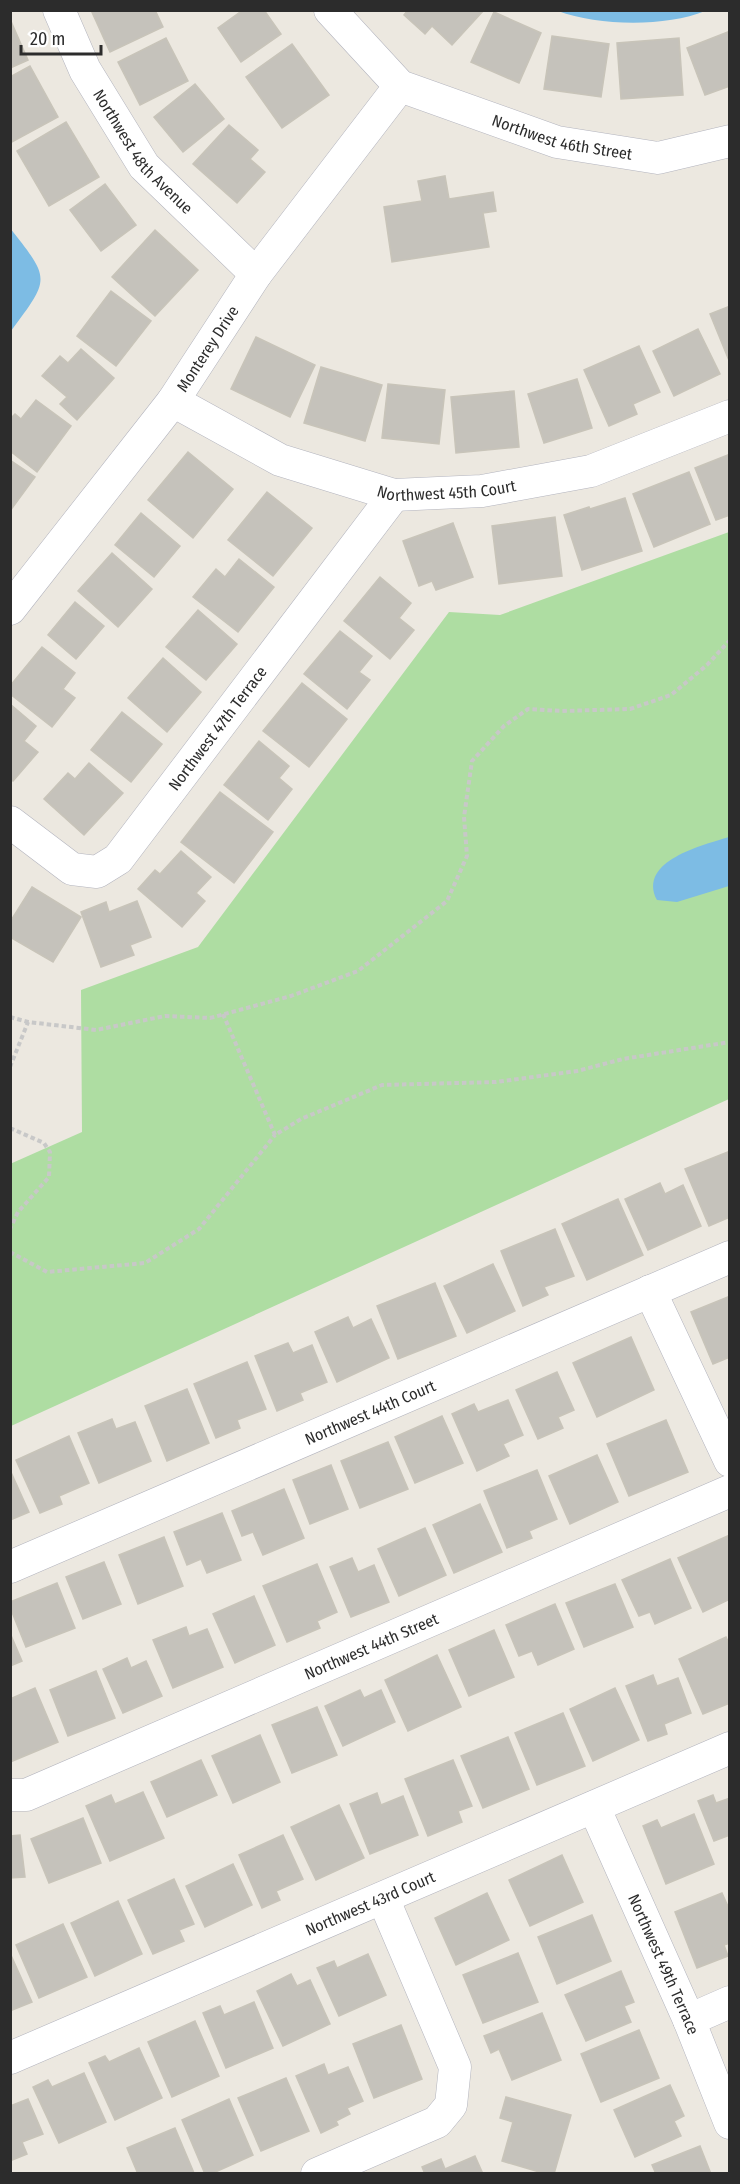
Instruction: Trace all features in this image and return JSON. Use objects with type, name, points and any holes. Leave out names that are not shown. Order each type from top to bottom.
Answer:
[{"type":"street","name":"Northwest 48th Avenue","points":[[59,10],[85,70],[144,166],[256,274]]},
{"type":"street","points":[[330,10],[400,86]]},
{"type":"street","name":"Monterey Drive","points":[[10,609],[173,401],[256,274],[400,86]]},
{"type":"street","name":"Northwest 46th Street","points":[[400,86],[557,142],[658,158],[729,141]]},
{"type":"street","name":"Northwest 45th Court","points":[[173,401],[280,460],[394,495],[482,491],[591,471],[729,416]]},
{"type":"street","name":"Northwest 47th Terrace","points":[[10,822],[72,869],[97,872],[118,859],[394,495]]},
{"type":"street","name":"Northwest 44th Court","points":[[10,1567],[729,1257]]},
{"type":"street","points":[[650,1291],[729,1461]]},
{"type":"street","name":"Northwest 44th Street","points":[[10,1795],[26,1795],[729,1491]]},
{"type":"street","name":"Northwest 43rd Court","points":[[10,2058],[729,1748]]},
{"type":"street","name":"Northwest 49th Terrace","points":[[594,1807],[689,2020],[729,2123]]},
{"type":"street","points":[[317,2174],[438,2121],[451,2105],[455,2067],[383,1898]]},
{"type":"street","points":[[689,2020],[729,2002]]},
{"type":"path","points":[[10,1017],[28,1022],[96,1030],[165,1016],[210,1018],[291,996],[358,972],[447,902],[467,856],[464,818],[472,761],[504,726],[528,710],[630,709],[671,695],[707,665],[729,640]]},
{"type":"path","points":[[223,1014],[274,1135]]},
{"type":"path","points":[[10,1067],[28,1022]]},
{"type":"path","points":[[10,1252],[47,1272],[145,1263],[200,1229],[274,1135],[301,1119],[382,1085],[496,1082],[577,1071],[623,1059],[729,1042]]},
{"type":"path","points":[[10,1128],[44,1143],[50,1152],[49,1177],[18,1212],[10,1229]]},
{"type":"green space","points":[[729,532],[729,1099],[11,1426],[10,1164],[82,1132],[81,990],[198,947],[449,612],[500,615]]},
{"type":"water","points":[[558,11],[705,11],[671,20],[632,23],[592,20]]},
{"type":"water","points":[[10,228],[33,259],[39,269],[41,279],[33,300],[11,331]]},
{"type":"water","points":[[729,837],[729,886],[677,902],[657,900],[653,886],[656,875],[664,865],[690,850]]},
{"type":"building","points":[[91,10],[155,10],[163,27],[110,52]]},
{"type":"building","points":[[243,10],[264,10],[281,34],[241,62],[218,28]]},
{"type":"building","points":[[408,10],[484,10],[452,45],[432,26],[425,34],[404,15]]},
{"type":"building","points":[[494,12],[541,33],[519,83],[471,62]]},
{"type":"building","points":[[10,19],[28,60],[10,68]]},
{"type":"building","points":[[730,31],[730,86],[705,95],[687,48]]},
{"type":"building","points":[[552,36],[609,44],[601,97],[544,89]]},
{"type":"building","points":[[166,38],[188,81],[140,105],[118,62]]},
{"type":"building","points":[[679,38],[683,95],[621,99],[617,43]]},
{"type":"building","points":[[292,44],[329,95],[282,128],[246,77]]},
{"type":"building","points":[[30,66],[58,117],[10,143],[10,77]]},
{"type":"building","points":[[195,84],[224,119],[183,152],[154,117]]},
{"type":"building","points":[[66,122],[99,177],[49,206],[17,151]]},
{"type":"building","points":[[229,125],[258,150],[250,159],[265,172],[237,203],[193,164]]},
{"type":"building","points":[[445,176],[449,199],[493,192],[496,211],[483,213],[489,247],[392,262],[384,207],[422,201],[418,181]]},
{"type":"building","points":[[105,184],[136,225],[101,251],[70,210]]},
{"type":"building","points":[[155,230],[198,270],[155,316],[112,277]]},
{"type":"building","points":[[111,291],[151,321],[116,366],[77,336]]},
{"type":"building","points":[[730,306],[730,363],[710,314]]},
{"type":"building","points":[[698,329],[720,374],[674,396],[653,351]]},
{"type":"building","points":[[256,337],[315,365],[290,417],[231,389]]},
{"type":"building","points":[[639,346],[660,392],[633,404],[637,414],[609,426],[584,370]]},
{"type":"building","points":[[81,349],[114,378],[77,420],[60,404],[67,397],[42,376],[60,356],[68,363]]},
{"type":"building","points":[[321,367],[382,385],[365,441],[304,423]]},
{"type":"building","points":[[577,379],[592,428],[544,443],[528,394]]},
{"type":"building","points":[[388,384],[445,390],[439,444],[382,438]]},
{"type":"building","points":[[514,391],[519,447],[456,453],[451,397]]},
{"type":"building","points":[[36,400],[71,426],[37,472],[10,451],[10,419],[15,414],[21,419]]},
{"type":"building","points":[[188,452],[233,489],[193,538],[148,500]]},
{"type":"building","points":[[730,454],[730,515],[716,520],[695,468]]},
{"type":"building","points":[[10,460],[35,477],[10,511]]},
{"type":"building","points":[[689,472],[710,524],[654,547],[633,494]]},
{"type":"building","points":[[267,492],[312,528],[273,576],[228,540]]},
{"type":"building","points":[[625,498],[642,551],[582,570],[564,515]]},
{"type":"building","points":[[141,513],[180,546],[154,577],[115,545]]},
{"type":"building","points":[[555,517],[562,576],[499,584],[492,526]]},
{"type":"building","points":[[453,523],[473,577],[436,590],[432,581],[419,586],[403,541]]},
{"type":"building","points":[[112,553],[152,589],[118,627],[78,591]]},
{"type":"building","points":[[239,559],[274,587],[238,632],[193,597],[216,569],[225,577]]},
{"type":"building","points":[[380,577],[411,603],[399,618],[414,630],[390,659],[344,621]]},
{"type":"building","points":[[75,602],[104,626],[76,659],[48,635]]},
{"type":"building","points":[[198,610],[237,644],[206,680],[166,647]]},
{"type":"building","points":[[340,631],[372,656],[359,672],[370,680],[347,709],[304,674]]},
{"type":"building","points":[[42,647],[75,673],[63,689],[75,698],[52,727],[10,694],[10,686]]},
{"type":"building","points":[[163,658],[201,692],[167,732],[128,698]]},
{"type":"building","points":[[302,683],[347,719],[309,767],[263,731]]},
{"type":"building","points":[[10,704],[36,726],[24,741],[38,752],[13,781],[10,779]]},
{"type":"building","points":[[122,712],[162,744],[131,782],[91,750]]},
{"type":"building","points":[[259,741],[289,766],[279,778],[292,789],[268,820],[224,785]]},
{"type":"building","points":[[89,763],[123,793],[84,835],[44,799],[68,773],[75,779]]},
{"type":"building","points":[[220,792],[273,832],[234,883],[181,842]]},
{"type":"building","points":[[181,851],[211,877],[196,893],[205,901],[182,927],[138,889],[155,870],[160,874]]},
{"type":"building","points":[[32,887],[81,917],[53,962],[10,937],[10,922]]},
{"type":"building","points":[[137,901],[151,937],[130,945],[134,955],[101,967],[81,912],[106,902],[109,912]]},
{"type":"building","points":[[730,1151],[730,1217],[709,1226],[685,1169]]},
{"type":"building","points":[[660,1183],[665,1194],[683,1185],[701,1226],[648,1250],[625,1199]]},
{"type":"building","points":[[618,1199],[643,1255],[587,1280],[562,1224]]},
{"type":"building","points":[[555,1229],[574,1276],[544,1287],[548,1295],[523,1306],[501,1251]]},
{"type":"building","points":[[493,1264],[515,1311],[467,1333],[444,1286]]},
{"type":"building","points":[[435,1283],[456,1336],[398,1359],[377,1306]]},
{"type":"building","points":[[730,1296],[730,1357],[713,1364],[691,1312]]},
{"type":"building","points":[[348,1317],[353,1328],[371,1319],[389,1358],[337,1382],[315,1332]]},
{"type":"building","points":[[631,1337],[654,1390],[597,1417],[573,1363]]},
{"type":"building","points":[[288,1343],[293,1353],[312,1345],[327,1382],[300,1393],[303,1400],[277,1411],[255,1356]]},
{"type":"building","points":[[247,1362],[266,1409],[237,1420],[240,1428],[216,1438],[194,1384]]},
{"type":"building","points":[[557,1372],[574,1410],[558,1417],[563,1428],[538,1439],[516,1390]]},
{"type":"building","points":[[187,1389],[209,1443],[167,1461],[145,1406]]},
{"type":"building","points":[[508,1400],[523,1435],[503,1444],[509,1456],[477,1471],[452,1414],[474,1404],[478,1412]]},
{"type":"building","points":[[442,1416],[463,1463],[415,1483],[395,1437]]},
{"type":"building","points":[[112,1419],[116,1429],[135,1422],[151,1461],[99,1483],[78,1433]]},
{"type":"building","points":[[666,1420],[688,1472],[629,1496],[607,1444]]},
{"type":"building","points":[[69,1436],[89,1483],[59,1496],[62,1504],[40,1513],[16,1460]]},
{"type":"building","points":[[388,1442],[408,1489],[360,1508],[341,1461]]},
{"type":"building","points":[[597,1455],[618,1502],[570,1524],[549,1476]]},
{"type":"building","points":[[331,1465],[348,1509],[310,1524],[293,1480]]},
{"type":"building","points":[[10,1470],[29,1512],[10,1520]]},
{"type":"building","points":[[537,1470],[557,1519],[529,1531],[532,1538],[507,1548],[484,1491]]},
{"type":"building","points":[[284,1489],[304,1538],[263,1555],[253,1532],[242,1536],[232,1511]]},
{"type":"building","points":[[480,1504],[502,1552],[454,1573],[433,1525]]},
{"type":"building","points":[[222,1513],[241,1560],[207,1573],[201,1559],[187,1565],[174,1532]]},
{"type":"building","points":[[425,1528],[446,1575],[399,1596],[378,1549]]},
{"type":"building","points":[[730,1535],[730,1599],[703,1612],[678,1558]]},
{"type":"building","points":[[164,1537],[183,1586],[138,1604],[119,1555]]},
{"type":"building","points":[[352,1558],[358,1572],[374,1565],[389,1602],[351,1617],[330,1567]]},
{"type":"building","points":[[670,1559],[691,1608],[655,1624],[650,1612],[639,1616],[622,1580]]},
{"type":"building","points":[[104,1562],[121,1604],[83,1619],[66,1577]]},
{"type":"building","points":[[317,1564],[337,1612],[317,1621],[320,1628],[287,1642],[263,1586]]},
{"type":"building","points":[[57,1583],[75,1628],[26,1647],[10,1602]]},
{"type":"building","points":[[615,1584],[633,1627],[584,1647],[566,1603]]},
{"type":"building","points":[[254,1596],[275,1645],[235,1663],[213,1614]]},
{"type":"building","points":[[555,1604],[574,1649],[538,1665],[532,1651],[519,1656],[506,1625]]},
{"type":"building","points":[[186,1627],[189,1636],[207,1629],[223,1667],[173,1688],[153,1640]]},
{"type":"building","points":[[494,1630],[514,1677],[469,1696],[449,1650]]},
{"type":"building","points":[[10,1633],[22,1661],[10,1666]]},
{"type":"building","points":[[726,1637],[730,1646],[730,1703],[703,1714],[679,1659]]},
{"type":"building","points":[[437,1655],[461,1707],[408,1731],[385,1680]]},
{"type":"building","points":[[127,1658],[131,1668],[146,1661],[162,1696],[123,1713],[103,1669]]},
{"type":"building","points":[[96,1671],[115,1718],[68,1736],[50,1690]]},
{"type":"building","points":[[653,1675],[657,1686],[678,1678],[691,1713],[664,1724],[667,1734],[648,1741],[626,1686]]},
{"type":"building","points":[[35,1688],[58,1742],[10,1762],[10,1699]]},
{"type":"building","points":[[615,1688],[639,1740],[593,1761],[570,1709]]},
{"type":"building","points":[[360,1690],[364,1698],[381,1690],[395,1722],[343,1746],[325,1706]]},
{"type":"building","points":[[317,1707],[337,1755],[292,1773],[272,1725]]},
{"type":"building","points":[[563,1713],[585,1766],[537,1785],[515,1733]]},
{"type":"building","points":[[260,1735],[280,1782],[233,1803],[212,1756]]},
{"type":"building","points":[[508,1737],[529,1789],[483,1808],[461,1756]]},
{"type":"building","points":[[201,1760],[217,1795],[167,1817],[151,1782]]},
{"type":"building","points":[[453,1760],[472,1806],[458,1811],[462,1822],[428,1836],[405,1779]]},
{"type":"building","points":[[143,1792],[164,1838],[110,1861],[86,1806],[111,1795],[115,1804]]},
{"type":"building","points":[[377,1793],[381,1805],[403,1796],[418,1835],[370,1854],[350,1804]]},
{"type":"building","points":[[713,1795],[716,1803],[730,1798],[730,1835],[714,1841],[698,1801]]},
{"type":"building","points":[[339,1805],[364,1858],[316,1880],[291,1827]]},
{"type":"building","points":[[694,1814],[714,1864],[666,1884],[643,1826],[657,1820],[661,1828]]},
{"type":"building","points":[[83,1818],[101,1863],[49,1883],[31,1839]]},
{"type":"building","points":[[20,1835],[25,1877],[10,1878],[10,1836]]},
{"type":"building","points":[[283,1835],[303,1879],[276,1891],[280,1900],[262,1908],[239,1855]]},
{"type":"building","points":[[562,1855],[583,1902],[530,1926],[509,1880]]},
{"type":"building","points":[[233,1864],[252,1905],[205,1927],[186,1886]]},
{"type":"building","points":[[174,1879],[194,1924],[179,1930],[184,1941],[153,1954],[128,1900]]},
{"type":"building","points":[[487,1893],[509,1940],[456,1965],[435,1918]]},
{"type":"building","points":[[722,1893],[730,1911],[730,1943],[724,1945],[728,1956],[697,1968],[675,1912]]},
{"type":"building","points":[[118,1901],[142,1954],[95,1976],[71,1923]]},
{"type":"building","points":[[592,1915],[611,1961],[557,1984],[538,1937]]},
{"type":"building","points":[[63,1924],[87,1977],[39,1998],[16,1945]]},
{"type":"building","points":[[10,1953],[32,2002],[10,2011]]},
{"type":"building","points":[[518,1953],[538,2002],[483,2023],[463,1975]]},
{"type":"building","points":[[368,1954],[386,1995],[339,2016],[317,1968],[334,1961],[337,1968]]},
{"type":"building","points":[[621,1971],[634,2002],[624,2006],[631,2022],[586,2041],[565,1995]]},
{"type":"building","points":[[291,1974],[297,1986],[310,1980],[330,2024],[283,2046],[257,1991]]},
{"type":"building","points":[[254,2002],[273,2048],[226,2068],[203,2013],[220,2006],[224,2015]]},
{"type":"building","points":[[542,2013],[561,2060],[512,2080],[499,2049],[491,2053],[484,2036]]},
{"type":"building","points":[[195,2021],[219,2076],[172,2097],[148,2042]]},
{"type":"building","points":[[401,2025],[422,2079],[374,2098],[353,2044]]},
{"type":"building","points":[[639,2030],[659,2078],[601,2102],[581,2054]]},
{"type":"building","points":[[139,2048],[162,2098],[115,2120],[89,2063],[105,2056],[109,2062]]},
{"type":"building","points":[[324,2064],[328,2075],[348,2067],[363,2101],[347,2108],[350,2114],[336,2121],[338,2125],[321,2133],[296,2076]]},
{"type":"building","points":[[84,2073],[106,2122],[59,2143],[33,2087],[48,2080],[52,2087]]},
{"type":"building","points":[[286,2078],[309,2131],[261,2151],[238,2098]]},
{"type":"building","points":[[670,2085],[684,2116],[674,2121],[681,2136],[635,2157],[614,2110]]},
{"type":"building","points":[[506,2097],[571,2115],[554,2174],[546,2174],[502,2161],[513,2122],[500,2118]]},
{"type":"building","points":[[28,2099],[43,2134],[22,2142],[27,2154],[10,2161],[10,2106]]},
{"type":"building","points":[[229,2099],[253,2155],[211,2174],[205,2174],[182,2120]]},
{"type":"building","points":[[175,2128],[194,2173],[138,2174],[127,2148]]},
{"type":"building","points":[[700,2146],[711,2174],[656,2174],[652,2165]]},
{"type":"building","points":[[475,2156],[483,2174],[425,2174],[422,2167],[441,2159],[445,2169]]}]
